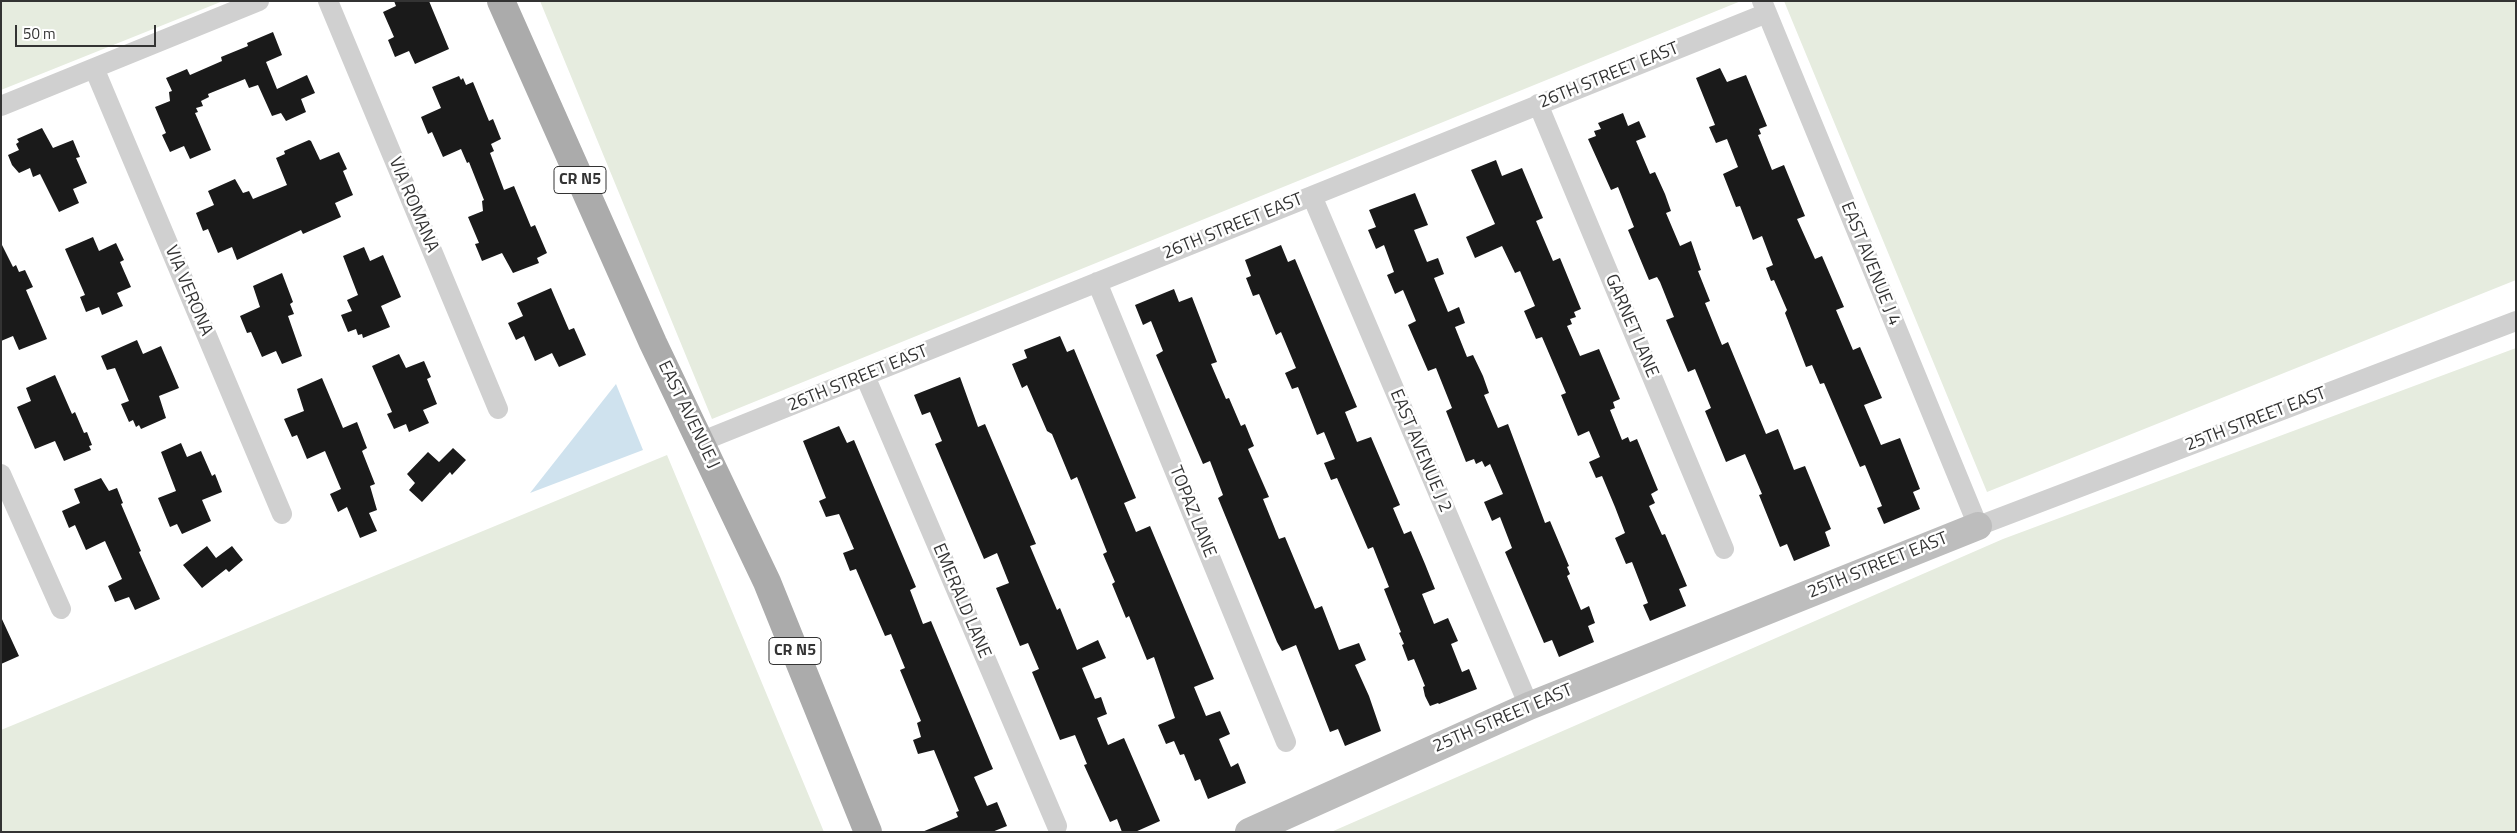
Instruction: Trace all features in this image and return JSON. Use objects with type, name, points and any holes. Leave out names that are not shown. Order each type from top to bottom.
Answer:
[{"type":"main road","name":"EAST AVENUE J","points":[[501,1],[653,343],[767,582],[868,832]]},
{"type":"street","points":[[1,106],[259,1]]},
{"type":"street","name":"VIA ROMANA","points":[[328,1],[498,409]]},
{"type":"street","name":"26TH STREET EAST","points":[[700,442],[1538,104],[1764,7]]},
{"type":"street","name":"EAST AVENUE J 4","points":[[1764,7],[1978,526]]},
{"type":"street","name":"VIA VERONA","points":[[94,68],[282,514]]},
{"type":"street","name":"GARNET LANE","points":[[1538,104],[1724,549]]},
{"type":"street","name":"EAST AVENUE J 2","points":[[1312,196],[1529,706]]},
{"type":"street","name":"TOPAZ LANE","points":[[1097,282],[1286,742]]},
{"type":"street","name":"25TH STREET EAST","points":[[1249,832],[1529,706],[1978,526],[2516,321]]},
{"type":"street","name":"EMERALD LANE","points":[[865,376],[1057,826]]},
{"type":"street","points":[[1,474],[60,609]]},
{"type":"shaded area","points":[[1,1],[223,1],[1,90]]},
{"type":"shaded area","points":[[540,1],[1741,1],[712,419]]},
{"type":"shaded area","points":[[1784,1],[2516,1],[2516,280],[1987,492]]},
{"type":"shaded area","points":[[2516,348],[2516,832],[1331,832],[2003,539]]},
{"type":"shaded area","points":[[667,455],[824,832],[1,832],[1,730]]},
{"type":"water","points":[[616,384],[643,450],[530,493]]},
{"type":"building","points":[[394,1],[429,1],[449,49],[415,64],[409,51],[395,57],[388,40],[394,37],[383,12],[396,6]]},
{"type":"building","points":[[273,32],[282,55],[266,62],[277,89],[307,75],[315,93],[301,99],[306,112],[286,121],[281,113],[272,116],[258,85],[249,88],[245,79],[208,94],[209,97],[201,101],[203,106],[196,108],[198,112],[195,113],[211,150],[190,159],[184,146],[170,152],[162,135],[166,133],[155,107],[170,101],[169,92],[172,91],[166,78],[187,69],[190,75],[222,61],[221,57],[248,46],[247,43]]},
{"type":"building","points":[[1720,68],[1727,82],[1746,75],[1767,126],[1759,129],[1761,134],[1758,135],[1772,170],[1784,165],[1805,216],[1797,219],[1815,259],[1822,256],[1844,307],[1836,310],[1853,350],[1860,347],[1882,398],[1864,405],[1881,445],[1900,438],[1920,489],[1913,492],[1920,509],[1884,524],[1877,508],[1882,506],[1865,465],[1860,467],[1824,383],[1820,384],[1812,365],[1806,367],[1785,313],[1787,310],[1774,280],[1771,281],[1766,268],[1773,265],[1762,236],[1753,240],[1740,206],[1736,207],[1723,174],[1738,167],[1727,139],[1716,143],[1709,127],[1715,125],[1696,78]]},
{"type":"building","points":[[459,76],[461,80],[463,78],[466,85],[473,82],[489,121],[493,119],[501,139],[491,144],[494,151],[490,153],[504,190],[514,186],[531,227],[535,225],[547,253],[537,258],[539,263],[513,273],[502,253],[482,261],[475,244],[479,243],[468,217],[483,211],[482,201],[484,200],[469,162],[467,163],[461,149],[443,157],[432,132],[428,134],[421,117],[441,108],[432,87]]},
{"type":"building","points":[[1623,113],[1628,126],[1639,121],[1646,137],[1636,141],[1650,174],[1655,172],[1665,194],[1671,211],[1666,213],[1680,246],[1691,241],[1701,270],[1698,271],[1710,301],[1705,303],[1722,345],[1728,342],[1766,434],[1778,429],[1794,470],[1805,466],[1831,529],[1825,532],[1830,546],[1794,561],[1787,544],[1780,547],[1759,495],[1762,494],[1745,454],[1726,462],[1705,411],[1711,408],[1695,369],[1688,372],[1666,320],[1674,317],[1660,282],[1657,277],[1649,280],[1628,230],[1634,227],[1618,187],[1611,190],[1588,139],[1596,136],[1594,131],[1601,129],[1598,123]]},
{"type":"building","points":[[42,128],[53,148],[73,140],[80,157],[76,158],[87,183],[73,189],[79,203],[59,212],[40,174],[33,177],[30,168],[19,173],[12,165],[8,155],[19,150],[16,144],[19,142],[17,139]]},
{"type":"building","points":[[309,140],[320,160],[339,152],[347,169],[343,171],[353,195],[335,203],[341,217],[303,234],[301,230],[237,260],[232,247],[218,253],[208,229],[203,231],[196,213],[214,205],[208,191],[235,179],[243,193],[249,191],[253,199],[287,185],[276,158],[285,154],[284,151]]},
{"type":"building","points":[[1496,160],[1502,176],[1522,168],[1543,218],[1536,221],[1553,261],[1560,258],[1581,309],[1574,312],[1576,317],[1570,319],[1572,324],[1567,326],[1580,356],[1599,349],[1620,399],[1613,402],[1615,408],[1610,410],[1622,440],[1628,437],[1630,442],[1637,439],[1658,490],[1651,494],[1655,503],[1649,506],[1662,535],[1665,534],[1687,586],[1679,589],[1686,606],[1650,621],[1643,605],[1648,603],[1632,562],[1626,564],[1615,538],[1625,533],[1602,476],[1596,478],[1589,462],[1600,457],[1589,431],[1578,436],[1561,395],[1566,393],[1542,337],[1536,339],[1524,311],[1535,306],[1520,271],[1515,273],[1502,246],[1475,258],[1466,237],[1495,224],[1471,170]]},
{"type":"building","points":[[1415,193],[1428,225],[1414,230],[1427,262],[1438,258],[1444,274],[1434,278],[1448,312],[1459,307],[1465,323],[1455,327],[1467,357],[1473,355],[1483,376],[1489,393],[1484,395],[1498,428],[1508,424],[1545,523],[1550,521],[1569,566],[1567,567],[1570,574],[1567,576],[1581,610],[1589,606],[1595,623],[1588,626],[1594,642],[1559,657],[1552,640],[1544,643],[1505,552],[1512,548],[1500,517],[1492,521],[1484,502],[1503,494],[1490,464],[1485,467],[1482,461],[1476,464],[1474,459],[1466,462],[1446,411],[1452,408],[1436,368],[1428,371],[1408,325],[1416,321],[1403,290],[1395,294],[1387,275],[1394,272],[1384,245],[1376,249],[1368,230],[1376,227],[1369,210]]},
{"type":"building","points":[[93,237],[99,251],[116,243],[124,260],[120,262],[131,287],[117,293],[123,306],[102,315],[99,307],[86,312],[80,297],[85,295],[65,249]]},
{"type":"building","points":[[1,243],[13,267],[16,265],[19,272],[25,270],[33,287],[26,290],[47,339],[19,350],[13,336],[1,341]]},
{"type":"building","points":[[1281,245],[1288,262],[1295,259],[1357,407],[1345,412],[1357,442],[1371,437],[1400,505],[1393,508],[1404,534],[1411,531],[1425,564],[1435,589],[1422,594],[1434,624],[1448,618],[1458,641],[1451,644],[1462,672],[1469,669],[1477,689],[1439,704],[1430,706],[1425,696],[1423,687],[1425,686],[1414,659],[1408,661],[1399,633],[1401,632],[1384,589],[1389,587],[1373,547],[1368,549],[1337,478],[1331,480],[1324,463],[1335,459],[1324,432],[1317,435],[1298,387],[1292,389],[1285,373],[1296,368],[1281,332],[1276,335],[1259,294],[1253,296],[1246,278],[1251,276],[1245,260]]},
{"type":"building","points":[[364,247],[370,261],[383,255],[401,297],[381,306],[390,327],[363,338],[362,334],[358,335],[356,329],[348,332],[341,315],[352,311],[347,300],[358,295],[343,256]]},
{"type":"building","points":[[282,273],[293,302],[290,304],[294,314],[288,316],[302,356],[282,364],[276,351],[262,357],[251,332],[247,333],[240,316],[260,307],[253,286]]},
{"type":"building","points":[[551,288],[569,330],[574,328],[586,355],[559,367],[552,353],[535,361],[524,336],[516,340],[508,323],[523,316],[517,303]]},
{"type":"building","points":[[1174,289],[1179,302],[1192,297],[1217,362],[1211,364],[1226,399],[1229,398],[1241,426],[1245,424],[1254,446],[1248,449],[1269,497],[1263,499],[1279,539],[1285,537],[1315,609],[1322,606],[1339,650],[1359,643],[1366,660],[1355,665],[1369,696],[1381,731],[1345,746],[1338,729],[1330,732],[1296,645],[1282,651],[1277,642],[1218,498],[1223,495],[1210,461],[1203,464],[1156,355],[1163,351],[1151,321],[1143,325],[1135,305]]},
{"type":"building","points":[[1060,336],[1067,352],[1074,349],[1136,498],[1124,503],[1136,532],[1150,526],[1214,679],[1194,687],[1206,716],[1220,711],[1230,734],[1219,739],[1231,767],[1238,763],[1246,783],[1208,799],[1200,779],[1195,781],[1184,754],[1180,755],[1174,741],[1166,744],[1158,725],[1175,718],[1154,657],[1147,660],[1129,616],[1126,618],[1112,584],[1115,582],[1103,554],[1107,552],[1077,477],[1071,480],[1052,434],[1047,431],[1027,385],[1022,388],[1012,364],[1027,358],[1024,350]]},
{"type":"building","points":[[137,340],[143,354],[161,346],[179,388],[159,396],[166,418],[141,429],[139,425],[136,427],[133,420],[129,422],[121,404],[129,401],[115,368],[107,370],[101,356]]},
{"type":"building","points":[[399,354],[406,368],[424,361],[431,377],[427,379],[437,404],[423,410],[429,423],[409,432],[406,424],[394,429],[387,414],[392,412],[372,366]]},
{"type":"building","points":[[55,375],[72,414],[75,412],[84,433],[87,432],[92,445],[89,446],[91,450],[64,461],[55,441],[35,449],[17,407],[31,401],[26,388]]},
{"type":"building","points":[[960,377],[978,427],[985,424],[1036,544],[1030,546],[1057,610],[1060,608],[1077,650],[1098,640],[1106,658],[1082,668],[1095,699],[1101,697],[1107,714],[1097,718],[1108,745],[1124,738],[1160,821],[1135,832],[1122,832],[1117,819],[1110,822],[1084,765],[1087,764],[1075,735],[1060,740],[1032,672],[1039,669],[1028,643],[1020,646],[996,588],[1009,583],[997,553],[984,559],[935,444],[942,441],[930,412],[922,415],[914,395]]},
{"type":"building","points":[[322,378],[343,428],[357,422],[367,448],[362,451],[375,484],[370,486],[377,510],[369,513],[377,531],[360,538],[347,507],[338,512],[330,494],[341,489],[325,451],[307,459],[297,435],[292,437],[284,419],[304,411],[297,389]]},
{"type":"building","points":[[839,426],[847,443],[854,440],[916,587],[910,590],[923,624],[931,621],[993,769],[974,777],[987,806],[997,802],[1007,826],[992,832],[922,832],[958,817],[956,812],[959,811],[934,750],[918,754],[913,740],[921,737],[917,723],[921,721],[900,670],[905,668],[891,634],[885,636],[856,569],[850,571],[843,553],[854,549],[839,514],[826,517],[819,501],[826,498],[803,441]]},
{"type":"building","points":[[181,443],[187,457],[201,451],[212,476],[215,474],[222,492],[202,500],[211,521],[182,534],[177,524],[170,527],[158,498],[176,491],[161,452]]},
{"type":"building","points":[[453,448],[466,460],[452,475],[450,472],[422,502],[409,490],[415,483],[407,474],[428,452],[439,462]]},
{"type":"building","points":[[101,478],[109,491],[117,488],[123,503],[121,504],[141,551],[139,552],[160,599],[135,610],[129,597],[115,602],[108,586],[122,579],[105,541],[86,550],[75,525],[69,528],[62,511],[80,503],[74,489]]},
{"type":"building","points":[[207,546],[216,558],[232,546],[243,560],[229,572],[226,569],[202,588],[183,565]]},
{"type":"building","points":[[1,617],[19,656],[1,664]]}]
